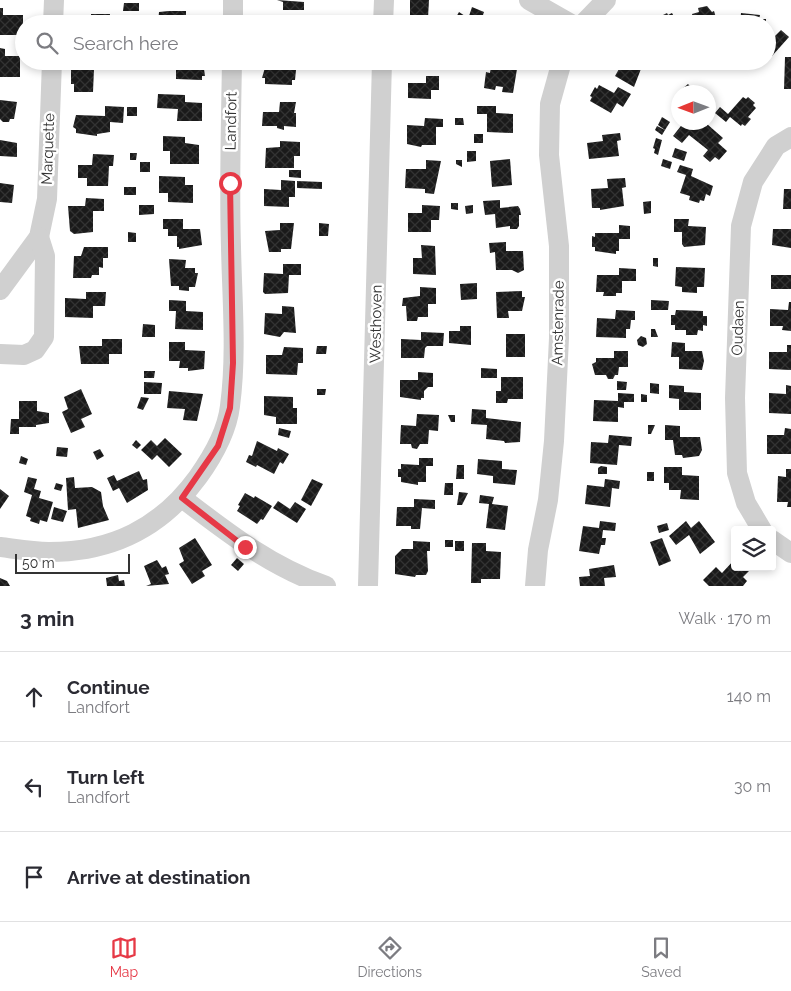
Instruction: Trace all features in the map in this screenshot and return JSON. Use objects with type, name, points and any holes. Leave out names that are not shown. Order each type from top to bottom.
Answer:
[{"type":"street","points":[[53,15],[54,0]]},
{"type":"street","points":[[232,15],[233,0]]},
{"type":"street","points":[[383,15],[384,0]]},
{"type":"street","points":[[529,0],[555,15]]},
{"type":"street","points":[[592,15],[606,0]]},
{"type":"street","name":"Marquette","points":[[0,354],[24,355],[34,350],[44,337],[45,256],[40,237],[46,199],[52,70]]},
{"type":"street","name":"Landfort","points":[[0,547],[47,552],[77,550],[106,544],[130,536],[153,523],[182,498],[218,446],[230,408],[233,363],[230,183],[232,70]]},
{"type":"street","name":"Westhoven","points":[[368,586],[382,70]]},
{"type":"street","name":"Amstenrade","points":[[535,586],[538,550],[548,500],[554,441],[559,338],[559,246],[549,155],[550,104],[559,70]]},
{"type":"street","name":"Oudaen","points":[[760,526],[746,503],[737,473],[736,398],[741,226],[752,182],[776,146],[791,137]]},
{"type":"street","name":"Marquette","points":[[0,290],[40,237]]},
{"type":"street","points":[[182,498],[245,547],[296,575],[326,586]]},
{"type":"street","points":[[776,543],[791,553]]},
{"type":"building","points":[[277,0],[304,2],[304,10],[283,10],[283,2]]},
{"type":"building","points":[[410,0],[429,0],[428,15],[410,15]]},
{"type":"building","points":[[124,3],[139,3],[139,11],[123,11]]},
{"type":"building","points":[[707,6],[712,12],[714,11],[715,15],[692,15],[699,12],[698,8]]},
{"type":"building","points":[[472,7],[484,12],[483,15],[469,15]]},
{"type":"building","points":[[0,8],[3,8],[3,15],[15,15],[15,35],[0,35]]},
{"type":"building","points":[[186,11],[186,15],[159,15],[159,12]]},
{"type":"building","points":[[741,13],[760,15],[741,15]]},
{"type":"building","points":[[91,14],[110,14],[110,15]]},
{"type":"building","points":[[781,30],[789,37],[776,52],[776,35]]},
{"type":"building","points":[[0,48],[5,49],[5,56],[15,56],[15,70],[20,70],[20,77],[0,77]]},
{"type":"building","points":[[785,57],[791,57],[791,89],[784,89]]},
{"type":"building","points":[[71,70],[94,70],[93,92],[74,92],[74,84],[71,84]]},
{"type":"building","points":[[176,70],[204,70],[205,76],[202,76],[202,80],[176,79]]},
{"type":"building","points":[[264,70],[296,70],[295,80],[292,80],[292,85],[265,84],[265,78],[262,78]]},
{"type":"building","points":[[490,70],[517,70],[513,93],[502,92],[503,87],[496,86],[495,90],[484,88],[486,72],[490,73]]},
{"type":"building","points":[[618,70],[641,70],[634,87],[615,76]]},
{"type":"building","points":[[426,76],[439,76],[439,90],[431,90],[431,99],[408,98],[408,83],[426,83]]},
{"type":"building","points":[[599,85],[614,93],[618,87],[631,94],[623,107],[617,103],[611,113],[590,101],[592,97],[590,96],[595,87],[597,89]]},
{"type":"building","points":[[158,94],[185,95],[185,102],[202,103],[202,121],[177,121],[178,109],[157,108]]},
{"type":"building","points":[[743,97],[746,99],[748,97],[755,103],[753,105],[756,108],[748,117],[751,119],[745,126],[742,124],[741,126],[730,117],[726,122],[716,112],[720,107],[728,114]]},
{"type":"building","points":[[0,100],[17,102],[14,119],[10,119],[9,122],[3,122],[0,119]]},
{"type":"building","points":[[280,102],[296,102],[294,113],[296,113],[296,127],[284,126],[284,130],[277,128],[277,126],[262,126],[263,112],[279,112]]},
{"type":"building","points":[[105,106],[124,107],[123,123],[110,122],[110,132],[97,134],[97,136],[76,133],[76,129],[73,127],[76,115],[105,116]]},
{"type":"building","points":[[477,106],[496,106],[496,113],[513,114],[513,133],[487,132],[487,114],[477,114]]},
{"type":"building","points":[[127,107],[137,107],[137,116],[127,116]]},
{"type":"building","points":[[662,117],[670,122],[665,130],[658,125]]},
{"type":"building","points":[[425,118],[443,119],[443,127],[436,127],[436,145],[422,145],[421,147],[407,144],[407,125],[424,126]]},
{"type":"building","points":[[455,118],[463,118],[464,125],[455,125]]},
{"type":"building","points":[[657,126],[665,130],[662,135],[655,130]]},
{"type":"building","points":[[678,130],[714,130],[723,138],[718,143],[727,151],[719,160],[715,157],[710,162],[703,156],[708,150],[689,135],[682,143],[673,136]]},
{"type":"building","points":[[620,133],[621,140],[617,141],[619,156],[589,159],[587,143],[603,141],[602,135]]},
{"type":"building","points":[[474,134],[483,134],[483,143],[474,143]]},
{"type":"building","points":[[163,136],[185,137],[185,143],[199,145],[199,164],[170,164],[170,151],[163,151]]},
{"type":"building","points":[[656,138],[662,140],[658,155],[654,153],[655,149],[653,148]]},
{"type":"building","points":[[0,140],[17,143],[17,157],[0,156]]},
{"type":"building","points":[[280,141],[300,142],[300,156],[294,156],[294,168],[265,168],[266,148],[280,147]]},
{"type":"building","points":[[675,148],[687,152],[684,161],[672,157]]},
{"type":"building","points":[[467,151],[476,151],[476,161],[467,162]]},
{"type":"building","points":[[130,153],[137,153],[136,160],[130,160]]},
{"type":"building","points":[[93,154],[114,155],[113,166],[109,166],[108,186],[87,186],[87,178],[78,178],[78,165],[92,165]]},
{"type":"building","points":[[510,159],[512,185],[492,187],[490,161]]},
{"type":"building","points":[[663,159],[672,162],[670,169],[661,166]]},
{"type":"building","points":[[426,160],[441,161],[434,194],[425,193],[425,189],[405,188],[406,169],[426,169]]},
{"type":"building","points":[[456,160],[462,160],[462,167],[456,164]]},
{"type":"building","points":[[140,162],[150,162],[150,172],[140,172]]},
{"type":"building","points":[[680,165],[693,169],[691,176],[713,186],[710,196],[706,194],[704,201],[700,200],[699,203],[689,200],[690,196],[680,193],[686,175],[677,172]]},
{"type":"building","points":[[289,170],[301,170],[301,178],[289,177]]},
{"type":"building","points":[[159,176],[185,177],[185,185],[193,185],[193,203],[168,202],[168,193],[159,193]]},
{"type":"building","points":[[625,178],[626,187],[622,188],[624,206],[600,210],[600,208],[592,208],[591,189],[608,188],[607,179]]},
{"type":"building","points":[[281,180],[295,181],[295,197],[289,197],[289,207],[264,206],[264,189],[281,190]]},
{"type":"building","points":[[297,181],[322,182],[322,189],[297,188]]},
{"type":"building","points":[[0,183],[14,185],[12,203],[0,202]]},
{"type":"building","points":[[124,187],[136,187],[136,195],[124,195]]},
{"type":"building","points":[[784,189],[791,189],[791,209],[783,209]]},
{"type":"building","points":[[86,198],[104,199],[104,211],[93,211],[93,232],[74,234],[70,231],[68,206],[85,206]]},
{"type":"building","points":[[500,200],[500,208],[518,206],[520,209],[521,215],[519,215],[519,226],[517,229],[510,229],[510,226],[496,228],[495,214],[485,215],[483,201]]},
{"type":"building","points":[[651,201],[651,213],[644,214],[643,202]]},
{"type":"building","points":[[451,203],[458,203],[458,210],[451,209]]},
{"type":"building","points":[[139,205],[154,205],[154,214],[139,215]]},
{"type":"building","points":[[422,205],[440,206],[439,220],[431,220],[431,232],[408,232],[408,213],[422,213]]},
{"type":"building","points":[[473,205],[473,213],[466,214],[465,206]]},
{"type":"building","points":[[163,219],[183,219],[183,229],[200,229],[202,245],[179,249],[177,247],[177,236],[168,236],[168,229],[163,229]]},
{"type":"building","points":[[674,219],[689,219],[688,226],[706,227],[705,245],[684,247],[682,244],[682,232],[674,232]]},
{"type":"building","points":[[280,223],[294,223],[291,249],[281,249],[281,252],[269,252],[265,231],[280,230]]},
{"type":"building","points":[[319,223],[329,224],[328,236],[319,236]]},
{"type":"building","points":[[619,225],[630,226],[630,239],[619,239],[619,251],[616,251],[616,254],[595,251],[595,247],[592,247],[592,236],[595,237],[595,233],[619,233]]},
{"type":"building","points":[[773,229],[791,229],[791,248],[772,245]]},
{"type":"building","points":[[128,232],[136,233],[136,242],[128,242]]},
{"type":"building","points":[[506,242],[506,251],[523,251],[524,270],[518,273],[512,270],[496,270],[495,252],[490,253],[489,243]]},
{"type":"building","points":[[421,245],[435,246],[436,275],[413,274],[413,258],[422,258]]},
{"type":"building","points":[[84,247],[108,247],[108,258],[103,258],[103,268],[99,267],[99,275],[92,275],[91,278],[73,278],[74,256],[81,256]]},
{"type":"building","points":[[653,258],[658,258],[658,267],[653,266]]},
{"type":"building","points":[[169,259],[186,260],[185,268],[195,268],[195,273],[198,273],[195,287],[189,287],[189,291],[179,290],[179,286],[171,286]]},
{"type":"building","points":[[283,264],[301,264],[301,275],[289,275],[288,293],[265,294],[263,292],[264,273],[283,274]]},
{"type":"building","points":[[676,267],[705,268],[704,287],[697,287],[697,293],[682,292],[682,287],[675,286]]},
{"type":"building","points":[[619,268],[636,269],[636,281],[622,281],[622,293],[616,293],[616,296],[603,296],[604,292],[596,292],[597,275],[619,275]]},
{"type":"building","points":[[771,275],[791,275],[791,289],[771,289]]},
{"type":"building","points":[[477,283],[477,299],[461,300],[460,284]]},
{"type":"building","points":[[420,287],[436,288],[436,304],[428,304],[428,317],[418,317],[417,321],[407,321],[406,306],[402,306],[403,298],[420,296]]},
{"type":"building","points":[[522,291],[522,297],[525,297],[522,311],[508,311],[509,318],[497,318],[496,292]]},
{"type":"building","points":[[86,292],[106,292],[105,306],[93,306],[93,318],[65,317],[65,298],[86,299]]},
{"type":"building","points":[[169,300],[186,301],[186,311],[203,312],[203,330],[175,329],[176,311],[169,311]]},
{"type":"building","points":[[651,300],[669,301],[668,310],[651,310]]},
{"type":"building","points":[[789,302],[791,302],[791,331],[782,330],[783,326],[770,326],[770,309],[788,310]]},
{"type":"building","points":[[282,306],[294,307],[296,333],[284,332],[280,337],[264,334],[265,313],[282,314]]},
{"type":"building","points":[[616,310],[635,311],[635,320],[631,320],[630,329],[626,329],[626,338],[596,337],[597,318],[615,319]]},
{"type":"building","points":[[676,310],[703,311],[703,316],[707,316],[707,326],[703,325],[703,331],[698,330],[697,335],[686,335],[686,330],[675,330],[675,325],[671,325],[671,315],[675,315]]},
{"type":"building","points":[[143,324],[155,325],[155,337],[142,337]]},
{"type":"building","points":[[460,326],[471,326],[471,345],[449,343],[449,331],[460,331]]},
{"type":"building","points":[[651,329],[655,329],[658,337],[651,337]]},
{"type":"building","points":[[421,332],[444,333],[443,346],[427,346],[424,358],[401,358],[401,339],[421,340]]},
{"type":"building","points":[[506,334],[525,334],[525,357],[506,357]]},
{"type":"building","points":[[641,336],[646,338],[647,344],[643,347],[638,345],[637,340]]},
{"type":"building","points":[[102,339],[122,339],[122,354],[109,354],[109,364],[81,364],[79,346],[102,346]]},
{"type":"building","points":[[169,342],[185,342],[185,350],[205,351],[204,369],[188,371],[188,368],[179,368],[180,361],[169,361]]},
{"type":"building","points":[[672,342],[685,343],[685,351],[702,351],[704,361],[702,370],[679,369],[679,357],[671,357]]},
{"type":"building","points":[[787,345],[791,345],[791,370],[769,369],[769,352],[787,352]]},
{"type":"building","points":[[317,346],[327,346],[326,354],[316,354]]},
{"type":"building","points":[[284,347],[303,348],[303,363],[298,363],[297,375],[266,374],[266,355],[282,355]]},
{"type":"building","points":[[614,351],[628,351],[628,367],[619,367],[618,375],[615,375],[613,379],[608,379],[606,375],[595,375],[592,364],[596,362],[596,358],[614,358]]},
{"type":"building","points":[[481,368],[497,369],[497,378],[481,378]]},
{"type":"building","points":[[144,371],[155,371],[154,378],[144,378]]},
{"type":"building","points":[[418,372],[433,373],[433,387],[428,387],[424,391],[424,398],[421,398],[421,400],[400,397],[400,380],[418,380]]},
{"type":"building","points":[[501,377],[523,377],[523,399],[508,399],[507,403],[496,403],[496,391],[501,391]]},
{"type":"building","points":[[617,381],[627,382],[626,390],[617,390]]},
{"type":"building","points":[[144,382],[162,383],[161,394],[144,394]]},
{"type":"building","points":[[650,383],[659,384],[659,394],[650,393]]},
{"type":"building","points":[[669,385],[684,386],[684,392],[701,393],[701,410],[679,410],[679,399],[669,398]]},
{"type":"building","points":[[786,385],[791,386],[791,414],[769,413],[769,393],[786,394]]},
{"type":"building","points":[[81,389],[92,414],[81,419],[85,427],[71,433],[62,412],[68,409],[64,397]]},
{"type":"building","points":[[317,389],[326,389],[325,395],[317,395]]},
{"type":"building","points":[[169,391],[203,394],[197,421],[183,420],[185,409],[167,408]]},
{"type":"building","points":[[618,393],[634,394],[634,402],[624,402],[624,408],[618,407],[618,422],[593,421],[594,400],[618,401]]},
{"type":"building","points":[[641,394],[647,395],[647,402],[641,402]]},
{"type":"building","points":[[264,396],[293,397],[293,408],[297,408],[297,424],[276,424],[276,417],[264,415]]},
{"type":"building","points":[[141,397],[149,398],[143,410],[137,408]]},
{"type":"building","points":[[19,401],[37,401],[37,411],[49,413],[49,423],[36,425],[36,427],[19,427],[19,434],[10,434],[11,419],[19,419]]},
{"type":"building","points":[[472,409],[486,410],[486,418],[521,422],[520,442],[505,443],[504,441],[486,439],[487,425],[471,424]]},
{"type":"building","points":[[417,414],[439,415],[438,431],[429,430],[428,444],[420,444],[417,449],[412,448],[411,444],[400,444],[401,425],[416,426]]},
{"type":"building","points":[[448,415],[455,415],[455,422],[451,422]]},
{"type":"building","points":[[648,425],[655,425],[651,434],[648,434]]},
{"type":"building","points":[[665,425],[680,426],[680,437],[700,437],[702,450],[699,456],[683,458],[682,455],[675,455],[673,440],[665,440]]},
{"type":"building","points":[[279,428],[291,431],[289,438],[278,435]]},
{"type":"building","points":[[785,428],[791,429],[791,454],[767,454],[767,435],[784,435]]},
{"type":"building","points":[[609,435],[632,437],[631,446],[619,445],[617,465],[590,463],[591,442],[608,443]]},
{"type":"building","points":[[165,438],[182,454],[169,467],[157,455],[152,460],[141,450],[151,440],[157,446]]},
{"type":"building","points":[[136,440],[141,445],[137,449],[132,445]]},
{"type":"building","points":[[257,441],[277,451],[278,448],[289,454],[283,464],[280,462],[274,474],[257,465],[256,467],[246,462],[249,455],[252,456]]},
{"type":"building","points":[[57,447],[68,448],[67,457],[56,456]]},
{"type":"building","points":[[100,449],[104,456],[97,460],[93,452]]},
{"type":"building","points":[[21,456],[28,459],[26,465],[19,463]]},
{"type":"building","points":[[419,458],[433,458],[433,466],[426,466],[426,482],[418,482],[418,485],[401,482],[401,477],[398,477],[398,469],[401,469],[401,464],[419,465]]},
{"type":"building","points":[[478,459],[502,461],[502,469],[517,470],[515,485],[493,483],[493,476],[477,474]]},
{"type":"building","points":[[457,465],[464,465],[464,479],[456,479]]},
{"type":"building","points":[[601,466],[607,467],[607,474],[598,474],[598,468]]},
{"type":"building","points":[[664,467],[682,467],[682,475],[699,476],[699,500],[680,499],[681,490],[669,490],[669,483],[664,483]]},
{"type":"building","points":[[786,469],[791,469],[791,507],[787,507],[788,502],[777,502],[778,476],[786,477]]},
{"type":"building","points":[[139,471],[143,480],[147,479],[148,490],[127,503],[119,488],[113,491],[107,478],[114,475],[117,481]]},
{"type":"building","points":[[647,472],[654,472],[654,481],[647,481]]},
{"type":"building","points":[[28,477],[37,479],[34,489],[41,491],[39,498],[53,502],[47,522],[40,520],[39,524],[30,521],[31,518],[26,516],[32,495],[24,492]]},
{"type":"building","points":[[74,477],[75,488],[92,487],[101,492],[103,506],[109,520],[78,528],[76,509],[68,510],[66,478]]},
{"type":"building","points":[[312,479],[323,484],[311,506],[301,500]]},
{"type":"building","points":[[605,479],[620,481],[619,489],[612,488],[610,507],[585,504],[587,485],[604,487]]},
{"type":"building","points":[[56,483],[63,485],[61,491],[54,489]]},
{"type":"building","points":[[445,483],[453,483],[453,495],[444,495]]},
{"type":"building","points":[[0,489],[9,496],[0,509]]},
{"type":"building","points":[[459,492],[468,493],[462,505],[457,505]]},
{"type":"building","points":[[245,493],[254,498],[255,496],[272,506],[263,520],[261,519],[257,524],[237,511],[240,506],[238,505]]},
{"type":"building","points":[[480,495],[494,497],[492,504],[508,506],[505,530],[486,528],[489,504],[479,503]]},
{"type":"building","points":[[414,499],[435,500],[435,509],[422,508],[420,529],[411,529],[411,526],[396,526],[397,507],[414,507]]},
{"type":"building","points":[[278,501],[290,509],[295,502],[306,509],[297,523],[273,508]]},
{"type":"building","points":[[54,507],[67,511],[63,522],[51,519]]},
{"type":"building","points":[[600,521],[616,523],[615,531],[603,530],[602,538],[606,538],[605,545],[601,545],[599,554],[579,551],[583,526],[599,528]]},
{"type":"building","points":[[686,521],[691,528],[699,521],[715,542],[700,554],[689,535],[676,545],[669,536]]},
{"type":"building","points":[[667,523],[669,530],[659,533],[657,526]]},
{"type":"building","points":[[195,538],[212,565],[202,571],[205,576],[192,584],[179,564],[184,561],[179,548]]},
{"type":"building","points":[[662,538],[671,561],[659,566],[650,542]]},
{"type":"building","points":[[445,540],[453,540],[453,547],[445,547]]},
{"type":"building","points":[[413,541],[430,542],[430,551],[427,551],[428,571],[426,575],[416,575],[415,577],[395,574],[395,556],[402,549],[413,549]]},
{"type":"building","points":[[455,541],[464,541],[464,551],[455,551]]},
{"type":"building","points":[[472,543],[486,543],[486,551],[501,552],[500,579],[481,579],[481,583],[471,583]]},
{"type":"building","points":[[237,558],[244,564],[238,571],[231,565]]},
{"type":"building","points":[[157,560],[162,568],[166,566],[169,574],[165,575],[169,584],[146,586],[151,584],[144,566]]},
{"type":"building","points":[[731,563],[731,571],[749,571],[743,577],[747,581],[743,586],[709,586],[703,580],[716,567],[722,573]]},
{"type":"building","points":[[614,565],[616,577],[604,578],[605,586],[580,586],[579,577],[590,576],[589,569]]},
{"type":"building","points":[[118,575],[119,581],[124,580],[125,586],[107,586],[106,578]]},
{"type":"building","points":[[0,578],[7,581],[10,586],[0,586]]},
{"type":"route","points":[[230,183],[233,363],[230,408],[218,446],[182,498],[245,547]]}]
